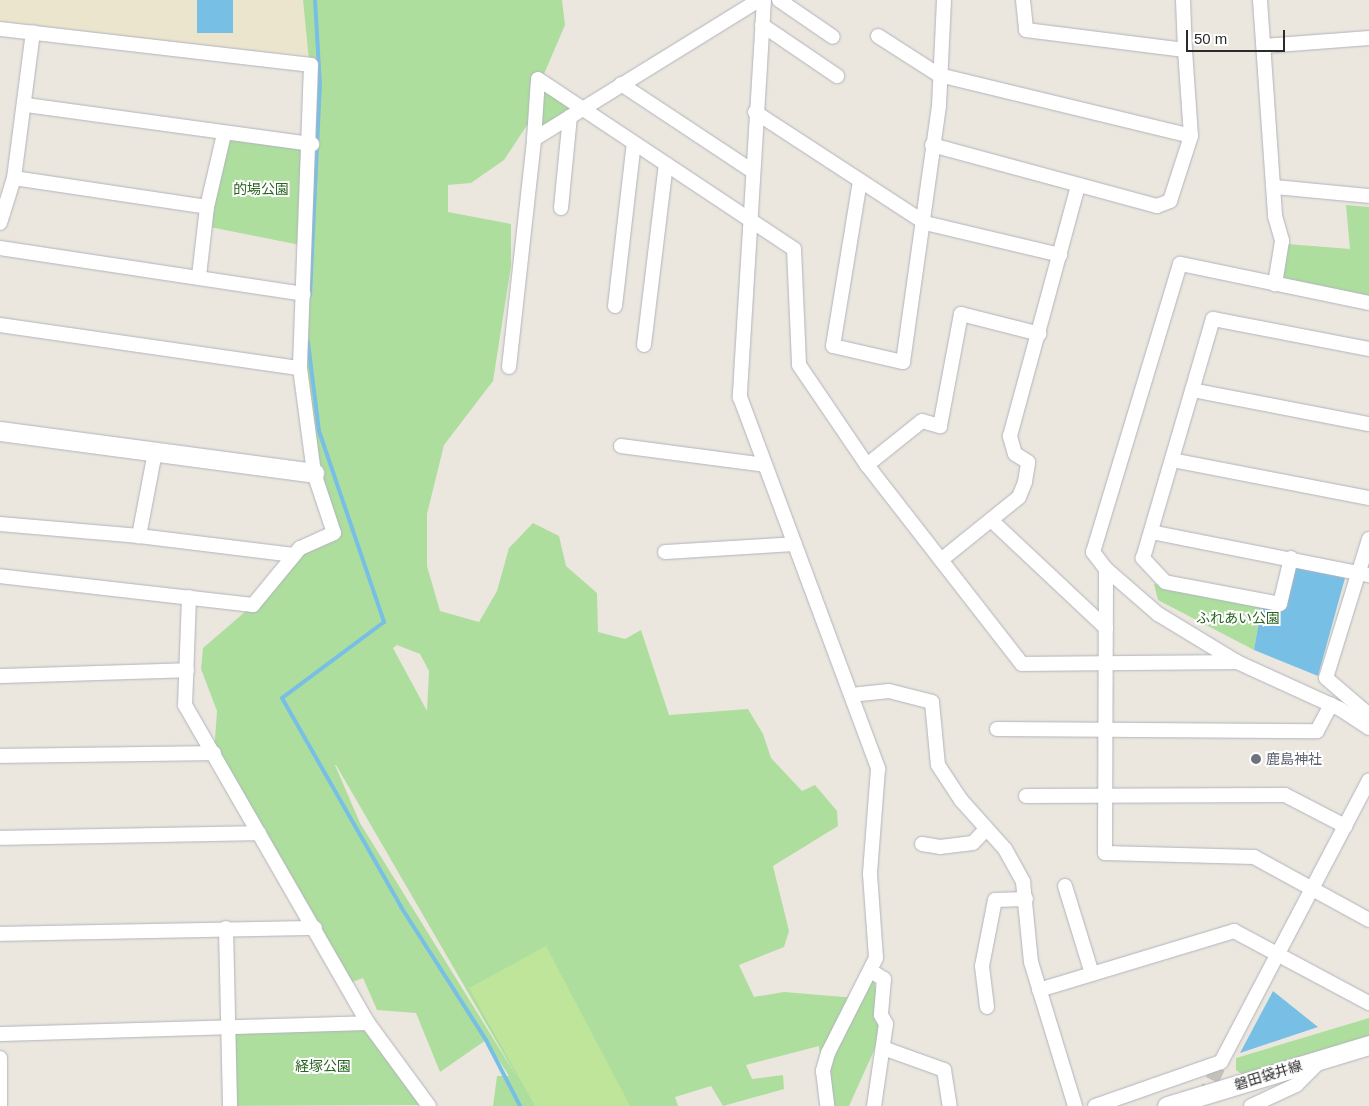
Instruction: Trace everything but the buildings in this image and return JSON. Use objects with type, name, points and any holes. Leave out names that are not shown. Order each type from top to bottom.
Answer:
[{"type":"street","points":[[534,139],[759,0]]},
{"type":"street","points":[[764,0],[747,218],[740,397],[878,769],[870,874],[877,947],[871,972],[828,1053],[823,1071],[827,1106]]},
{"type":"street","points":[[779,0],[833,37]]},
{"type":"street","points":[[860,181],[833,346],[903,362],[925,223],[932,145],[940,106],[939,75],[944,0]]},
{"type":"street","points":[[1023,0],[1026,30],[1185,50]]},
{"type":"street","points":[[932,145],[1157,206],[1170,200],[1191,136],[1183,0]]},
{"type":"street","points":[[1260,0],[1274,187],[1282,241],[1275,284]]},
{"type":"street","points":[[762,25],[837,76]]},
{"type":"street","points":[[0,29],[311,65],[312,144],[300,368],[314,473],[334,533],[294,555],[253,605],[0,576]]},
{"type":"street","points":[[0,223],[14,178],[26,106],[33,32]]},
{"type":"street","points":[[878,36],[939,75],[1191,136]]},
{"type":"street","points":[[1264,46],[1369,38]]},
{"type":"street","points":[[510,367],[534,139],[538,78],[576,112],[634,143],[794,249],[800,365],[867,465],[1022,664],[1237,662]]},
{"type":"street","points":[[622,84],[751,170]]},
{"type":"street","points":[[26,106],[224,134],[312,144]]},
{"type":"street","points":[[561,208],[576,112]]},
{"type":"street","points":[[755,112],[925,223],[1060,255]]},
{"type":"street","points":[[199,276],[207,207],[224,134]]},
{"type":"street","points":[[615,306],[634,143]]},
{"type":"street","points":[[644,345],[666,164]]},
{"type":"street","points":[[14,178],[207,207]]},
{"type":"street","points":[[941,560],[1019,497],[1025,482],[1028,462],[1014,454],[1010,436],[1040,334],[1078,185]]},
{"type":"street","points":[[1274,187],[1369,196]]},
{"type":"street","points":[[0,248],[199,276],[304,294]]},
{"type":"street","points":[[1369,303],[1180,264],[1093,552],[1106,569],[1158,614],[1237,662],[1331,705],[1369,728]]},
{"type":"street","points":[[867,465],[922,421],[940,426],[961,314],[1040,334]]},
{"type":"street","points":[[1291,558],[1280,604],[1165,582],[1143,558],[1213,319],[1369,349]]},
{"type":"street","points":[[0,325],[300,368]]},
{"type":"street","points":[[1192,390],[1369,424]]},
{"type":"street","points":[[0,431],[314,473]]},
{"type":"street","points":[[620,446],[765,465]]},
{"type":"street","points":[[139,536],[155,452]]},
{"type":"street","points":[[1172,460],[1369,498]]},
{"type":"street","points":[[991,520],[1106,628]]},
{"type":"street","points":[[0,524],[139,536],[294,555]]},
{"type":"street","points":[[1151,532],[1364,573]]},
{"type":"street","points":[[1369,539],[1364,573],[1326,678],[1369,715]]},
{"type":"street","points":[[665,552],[795,544]]},
{"type":"street","points":[[1106,569],[1105,853],[1254,857],[1369,920]]},
{"type":"street","points":[[189,597],[184,705],[214,753],[368,1023],[429,1106]]},
{"type":"street","points":[[0,676],[187,670]]},
{"type":"street","points":[[851,695],[889,691],[932,702],[938,764],[986,829],[1005,849],[1024,882],[1027,942],[1039,990],[1075,1106]]},
{"type":"street","points":[[997,729],[1105,732],[1317,730],[1331,705]]},
{"type":"street","points":[[0,756],[214,753]]},
{"type":"street","points":[[1095,1106],[1221,1062],[1369,780]]},
{"type":"street","points":[[1026,796],[1105,794],[1285,795],[1345,826]]},
{"type":"street","points":[[922,844],[940,847],[973,843],[986,829]]},
{"type":"street","points":[[0,838],[259,833]]},
{"type":"street","points":[[1065,886],[1092,974]]},
{"type":"street","points":[[987,1007],[982,966],[995,900],[1026,899]]},
{"type":"street","points":[[0,934],[226,928],[315,928]]},
{"type":"street","points":[[226,928],[230,1106]]},
{"type":"street","points":[[1039,990],[1234,931],[1278,952],[1369,1003]]},
{"type":"street","points":[[871,972],[884,979],[882,1048],[874,1106]]},
{"type":"street","points":[[0,1034],[228,1029],[368,1023]]},
{"type":"street","name":"磐田袋井線","points":[[1167,1106],[1369,1045]]},
{"type":"street","points":[[882,1048],[944,1070],[950,1106]]},
{"type":"street","points":[[0,1058],[0,1106]]},
{"type":"street","points":[[1251,1106],[1296,1085],[1322,1059]]},
{"type":"shaded area","points":[[0,0],[303,0],[309,56],[0,29]]},
{"type":"green space","name":"的場公園","points":[[303,0],[562,0],[565,25],[541,81],[581,109],[534,133],[535,113],[504,160],[471,183],[448,185],[448,212],[511,224],[511,266],[493,381],[444,445],[427,514],[427,566],[440,611],[479,622],[497,591],[509,548],[533,523],[559,536],[566,566],[597,593],[598,632],[625,639],[641,630],[669,715],[748,709],[763,734],[771,758],[802,791],[815,785],[837,811],[838,826],[773,866],[789,931],[784,947],[739,965],[754,997],[784,992],[856,998],[871,971],[886,1024],[849,1106],[827,1106],[819,1046],[746,1065],[752,1079],[783,1075],[784,1089],[723,1106],[711,1086],[675,1097],[678,1106],[493,1106],[497,1076],[509,1076],[486,1040],[440,1072],[416,1013],[377,1010],[363,978],[347,984],[214,753],[217,711],[201,669],[203,648],[253,605],[300,549],[334,533],[318,486],[300,368],[305,246],[205,226],[224,134],[317,141]],"holes":[[[397,645],[420,654],[429,671],[427,711],[393,648]],[[336,765],[517,1077],[360,823]]]},
{"type":"green space","points":[[1346,205],[1369,207],[1369,299],[1276,279],[1287,244],[1350,249]]},
{"type":"green space","name":"ふれあい公園","points":[[1154,584],[1262,600],[1254,650],[1158,600]]},
{"type":"green space","points":[[546,946],[630,1106],[535,1106],[469,988]]},
{"type":"green space","points":[[1369,1018],[1369,1045],[1251,1081],[1236,1070],[1236,1058]]},
{"type":"green space","name":"経塚公園","points":[[228,1029],[366,1029],[419,1105],[230,1106]]},
{"type":"water","points":[[197,0],[233,0],[233,33],[197,33]]},
{"type":"water","points":[[1300,566],[1345,578],[1318,676],[1254,650],[1262,602],[1284,606],[1293,570]]},
{"type":"water","points":[[1273,991],[1318,1027],[1240,1053]]},
{"type":"waterway","points":[[310,295],[320,86],[315,0]]},
{"type":"waterway","points":[[308,342],[319,431],[384,622],[282,698],[401,907],[486,1040],[520,1106]]},
{"type":"tunnel","points":[[1203,1099],[1221,1062]]},
{"type":"place","name":"鹿島神社","points":[[1256,759]]}]
